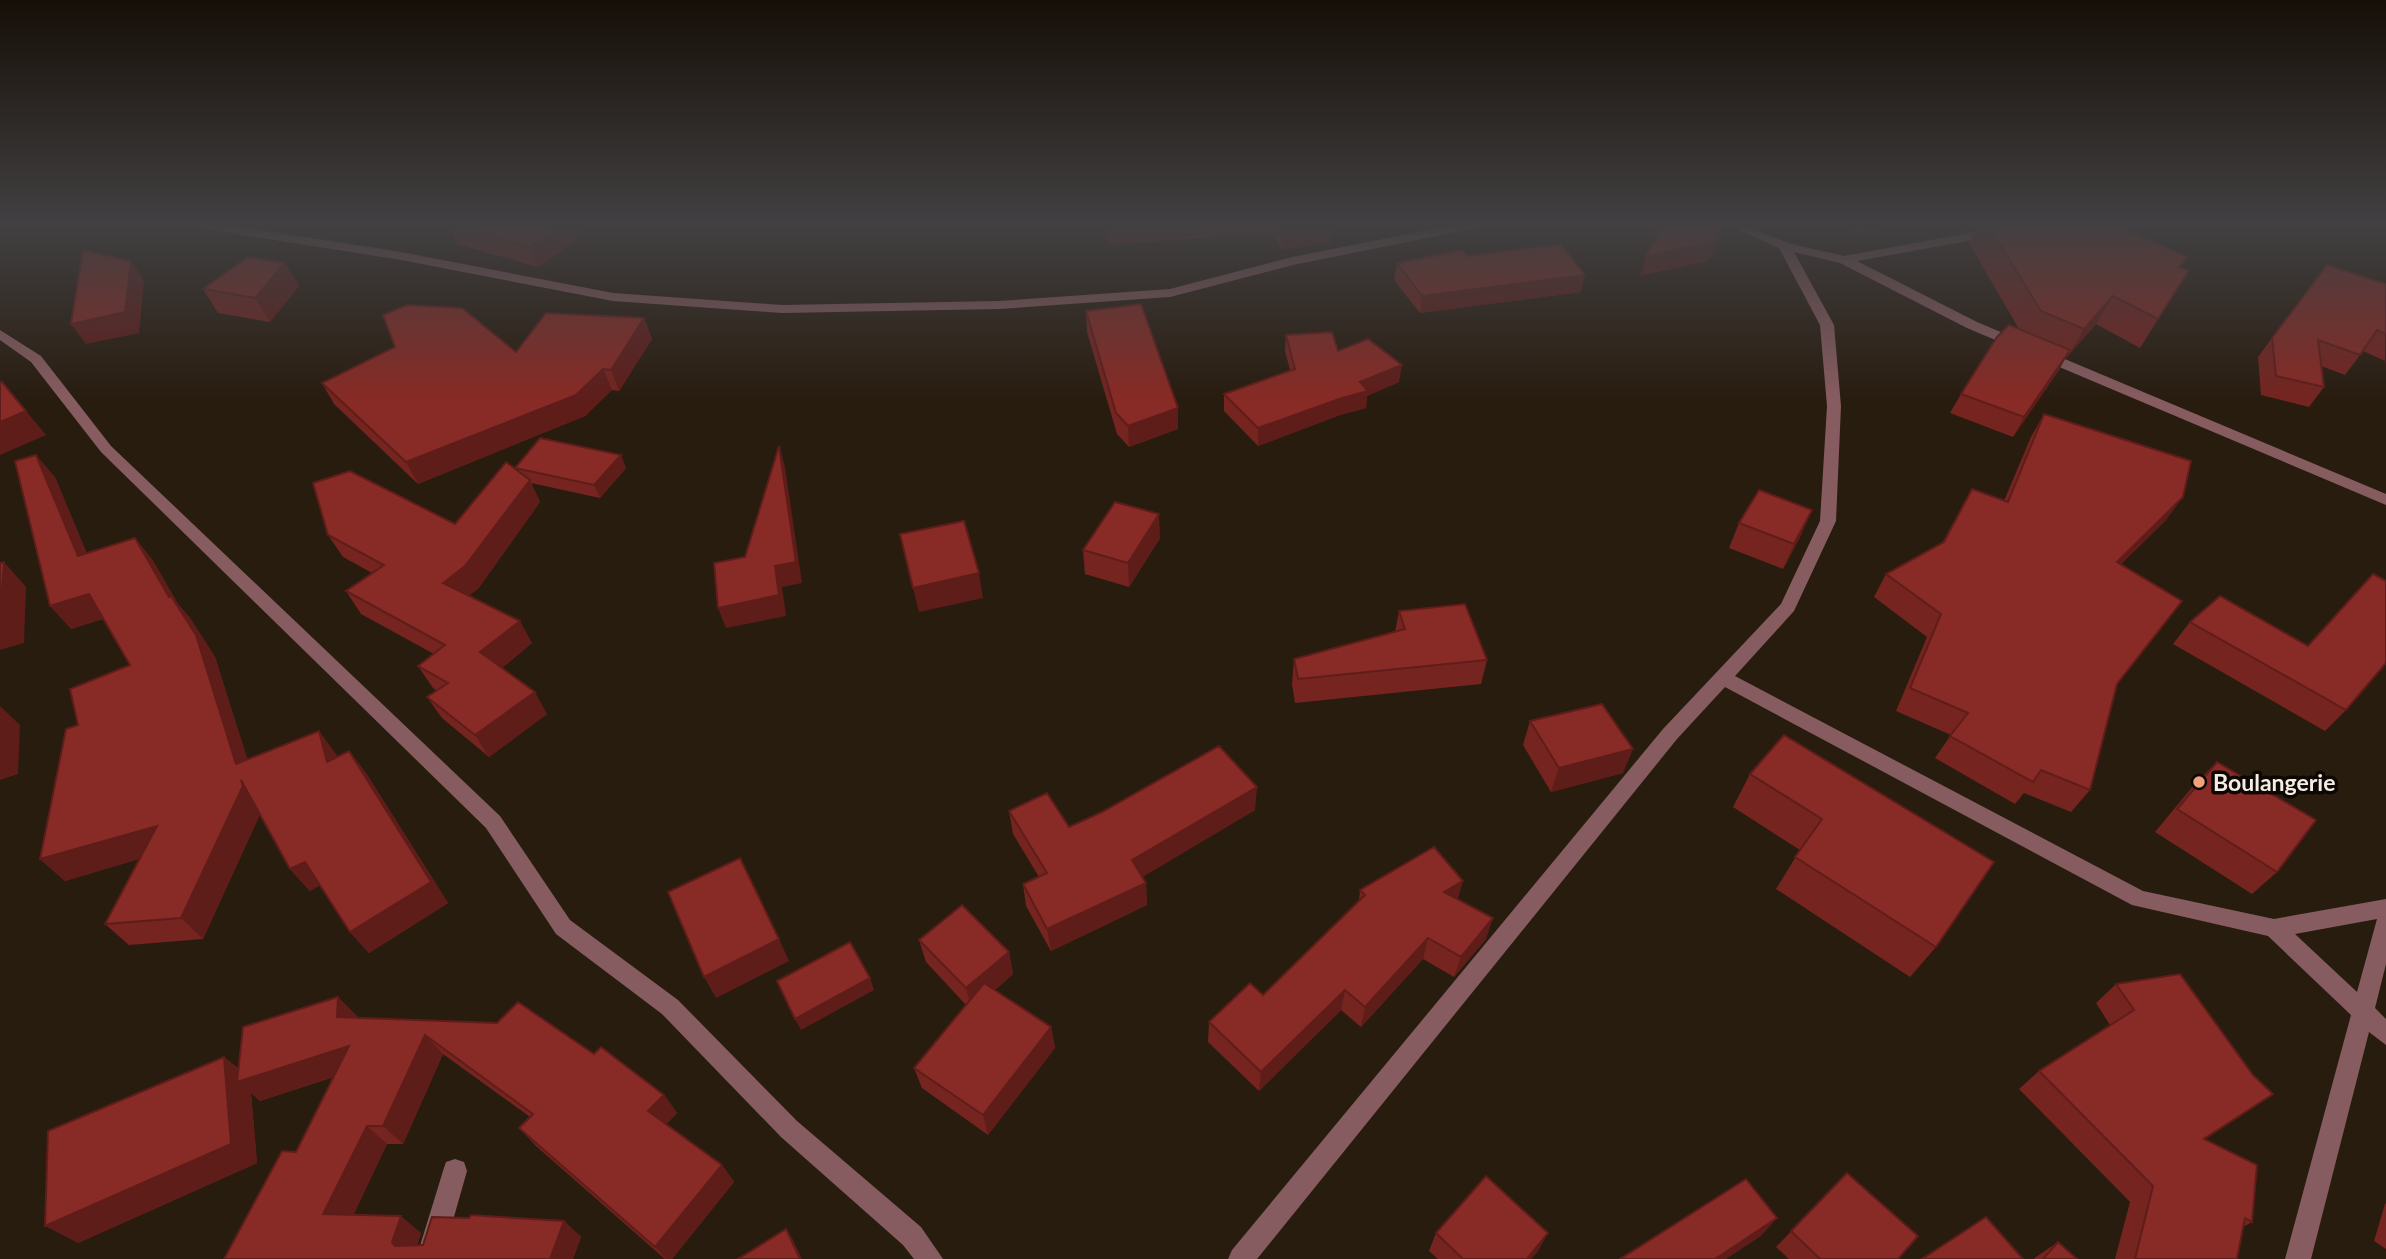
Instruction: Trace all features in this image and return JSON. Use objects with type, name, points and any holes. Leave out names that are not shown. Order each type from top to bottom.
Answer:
[{"type":"street","points":[[539,283],[613,297],[782,309],[999,305],[1170,293],[1209,283]]},
{"type":"street","points":[[1241,1259],[1670,734],[1788,607],[1828,521],[1834,406],[1827,325],[1804,283]]},
{"type":"street","points":[[1889,283],[1972,325],[2386,500]]},
{"type":"street","points":[[0,334],[36,359],[106,449],[493,822],[563,927],[670,1007],[789,1129],[912,1236],[930,1259]]},
{"type":"street","points":[[1723,678],[2139,899],[2274,928],[2386,908]]},
{"type":"street","points":[[2298,1259],[2386,923]]},
{"type":"street","points":[[2274,928],[2386,1034]]},
{"type":"street","points":[[429,1259],[455,1171]]},
{"type":"building","points":[[78,283],[128,283],[125,312],[71,324]]},
{"type":"building","points":[[212,283],[268,283],[255,298],[203,289]]},
{"type":"building","points":[[1412,283],[1525,283],[1422,296]]},
{"type":"building","points":[[2023,283],[2181,283],[2158,319],[2113,296],[2084,329],[2041,311]]},
{"type":"building","points":[[2314,283],[2386,284],[2386,334],[2377,330],[2360,355],[2318,340],[2324,387],[2276,376],[2272,338]]},
{"type":"building","points":[[1141,304],[1178,408],[1128,426],[1116,413],[1086,311]]},
{"type":"building","points":[[407,305],[462,308],[516,352],[546,313],[644,318],[611,370],[603,369],[576,395],[406,462],[322,383],[395,347],[383,315]]},
{"type":"building","points":[[2009,325],[2070,350],[2024,417],[1961,394],[1997,337]]},
{"type":"building","points":[[1332,332],[1338,351],[1368,339],[1402,365],[1360,382],[1368,391],[1258,428],[1224,394],[1295,369],[1286,335]]},
{"type":"building","points":[[0,382],[26,411],[0,422]]},
{"type":"building","points":[[2044,414],[2191,461],[2183,497],[2117,562],[2182,601],[2117,684],[2090,790],[2041,770],[2033,782],[1950,736],[1968,713],[1910,688],[1941,614],[1886,574],[1944,542],[1972,489],[2008,502]]},
{"type":"building","points":[[540,438],[621,455],[594,485],[515,468]]},
{"type":"building","points":[[779,446],[796,562],[775,566],[779,595],[718,608],[714,563],[745,557]]},
{"type":"building","points":[[36,455],[78,556],[135,538],[169,597],[171,596],[196,635],[236,764],[319,731],[327,762],[349,751],[431,882],[350,932],[305,862],[290,869],[241,780],[243,786],[181,918],[105,924],[157,826],[40,859],[66,729],[78,725],[70,689],[130,665],[89,594],[50,606],[15,461]]},
{"type":"building","points":[[506,462],[530,480],[465,566],[443,583],[520,621],[480,652],[535,692],[475,735],[427,697],[448,683],[418,666],[445,645],[346,591],[384,565],[328,535],[313,483],[350,471],[455,524]]},
{"type":"building","points":[[1759,490],[1812,510],[1794,544],[1739,523]]},
{"type":"building","points":[[1115,502],[1159,514],[1128,563],[1083,550]]},
{"type":"building","points":[[964,521],[979,573],[913,588],[900,534]]},
{"type":"building","points":[[4,562],[0,618],[0,563]]},
{"type":"building","points":[[2373,574],[2386,581],[2386,663],[2346,710],[2190,622],[2220,596],[2308,646]]},
{"type":"building","points":[[1465,604],[1487,660],[1298,679],[1294,659],[1405,629],[1399,611]]},
{"type":"building","points":[[1602,704],[1633,749],[1559,768],[1530,721]]},
{"type":"building","points":[[1784,735],[1994,862],[1936,947],[1795,857],[1822,819],[1750,774]]},
{"type":"building","points":[[1219,746],[1257,787],[1132,860],[1146,883],[1047,929],[1023,884],[1047,873],[1009,811],[1047,793],[1069,827],[1102,812]]},
{"type":"building","points":[[2217,762],[2316,820],[2277,872],[2177,809]]},
{"type":"building","points":[[1434,847],[1463,881],[1444,892],[1493,918],[1461,957],[1428,938],[1365,1007],[1345,990],[1261,1072],[1209,1022],[1250,983],[1263,995],[1365,895],[1360,890]]},
{"type":"building","points":[[740,858],[779,939],[704,977],[668,892]]},
{"type":"building","points":[[962,905],[1009,952],[966,988],[919,940]]},
{"type":"building","points":[[850,942],[870,978],[795,1019],[777,981]]},
{"type":"building","points":[[2180,974],[2253,1075],[2273,1094],[2204,1139],[2257,1165],[2252,1222],[2245,1218],[2237,1259],[2135,1259],[2153,1186],[2039,1071],[2134,1010],[2116,984]]},
{"type":"building","points":[[984,983],[1051,1027],[983,1115],[914,1068]]},
{"type":"building","points":[[338,997],[337,1017],[497,1023],[518,1002],[594,1054],[601,1047],[664,1095],[648,1111],[722,1165],[655,1247],[519,1128],[533,1114],[425,1035],[383,1126],[367,1126],[323,1214],[401,1216],[392,1242],[395,1246],[423,1245],[432,1217],[469,1218],[471,1215],[564,1221],[550,1259],[224,1259],[282,1151],[296,1152],[349,1046],[237,1082],[243,1027]]},
{"type":"building","points":[[224,1057],[231,1144],[45,1226],[48,1131]]},
{"type":"building","points":[[1847,1173],[1918,1236],[1898,1259],[1820,1259],[1791,1231]]},
{"type":"building","points":[[1486,1176],[1548,1233],[1527,1259],[1463,1259],[1436,1233]]},
{"type":"building","points":[[1746,1179],[1777,1218],[1715,1259],[1620,1259]]},
{"type":"building","points":[[1986,1217],[2023,1259],[1922,1259]]},
{"type":"building","points":[[786,1229],[800,1259],[738,1259]]},
{"type":"building","points":[[2058,1242],[2077,1259],[2043,1259]]},
{"type":"place","name":"Boulangerie","points":[[2199,782]]}]
